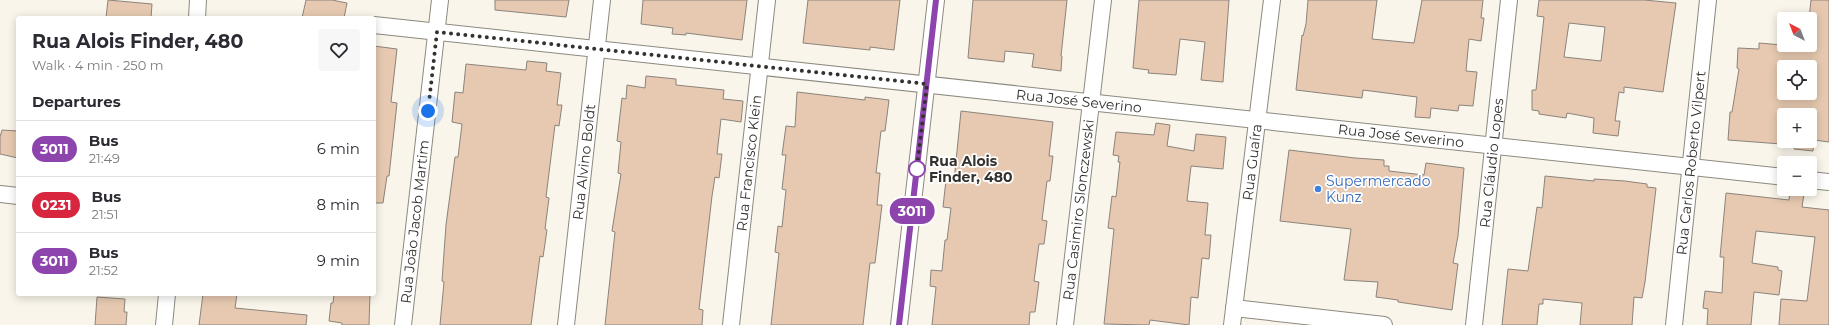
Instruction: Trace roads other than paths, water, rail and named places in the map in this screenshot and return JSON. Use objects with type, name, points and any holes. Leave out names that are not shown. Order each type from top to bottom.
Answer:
[{"type":"street","points":[[196,16],[198,0]]},
{"type":"street","name":"Rua João Jacob Martim","points":[[403,325],[440,0]]},
{"type":"street","name":"Rua Alvino Boldt","points":[[566,325],[602,0]]},
{"type":"street","name":"Rua Francisco Klein","points":[[731,325],[767,0]]},
{"type":"street","points":[[899,325],[936,0]]},
{"type":"street","name":"Rua Casimiro Slonczewski","points":[[1065,325],[1103,0]]},
{"type":"street","name":"Rua Guaíra","points":[[1232,325],[1272,0]]},
{"type":"street","name":"Rua Cláudio Lopes","points":[[1474,325],[1509,0]]},
{"type":"street","name":"Rua Carlos Roberto Vilpert","points":[[1674,325],[1708,0]]},
{"type":"street","name":"Rua José Severino","points":[[376,25],[1777,176]]},
{"type":"street","points":[[1817,181],[1829,182]]},
{"type":"street","points":[[0,194],[16,196]]},
{"type":"street","points":[[164,325],[167,296]]},
{"type":"street","points":[[1234,308],[1384,325]]},
{"type":"place","name":"Rua Alois Finder, 480","points":[[917,169]]},
{"type":"place","name":"Supermercado Kunz","points":[[1318,189]]}]
